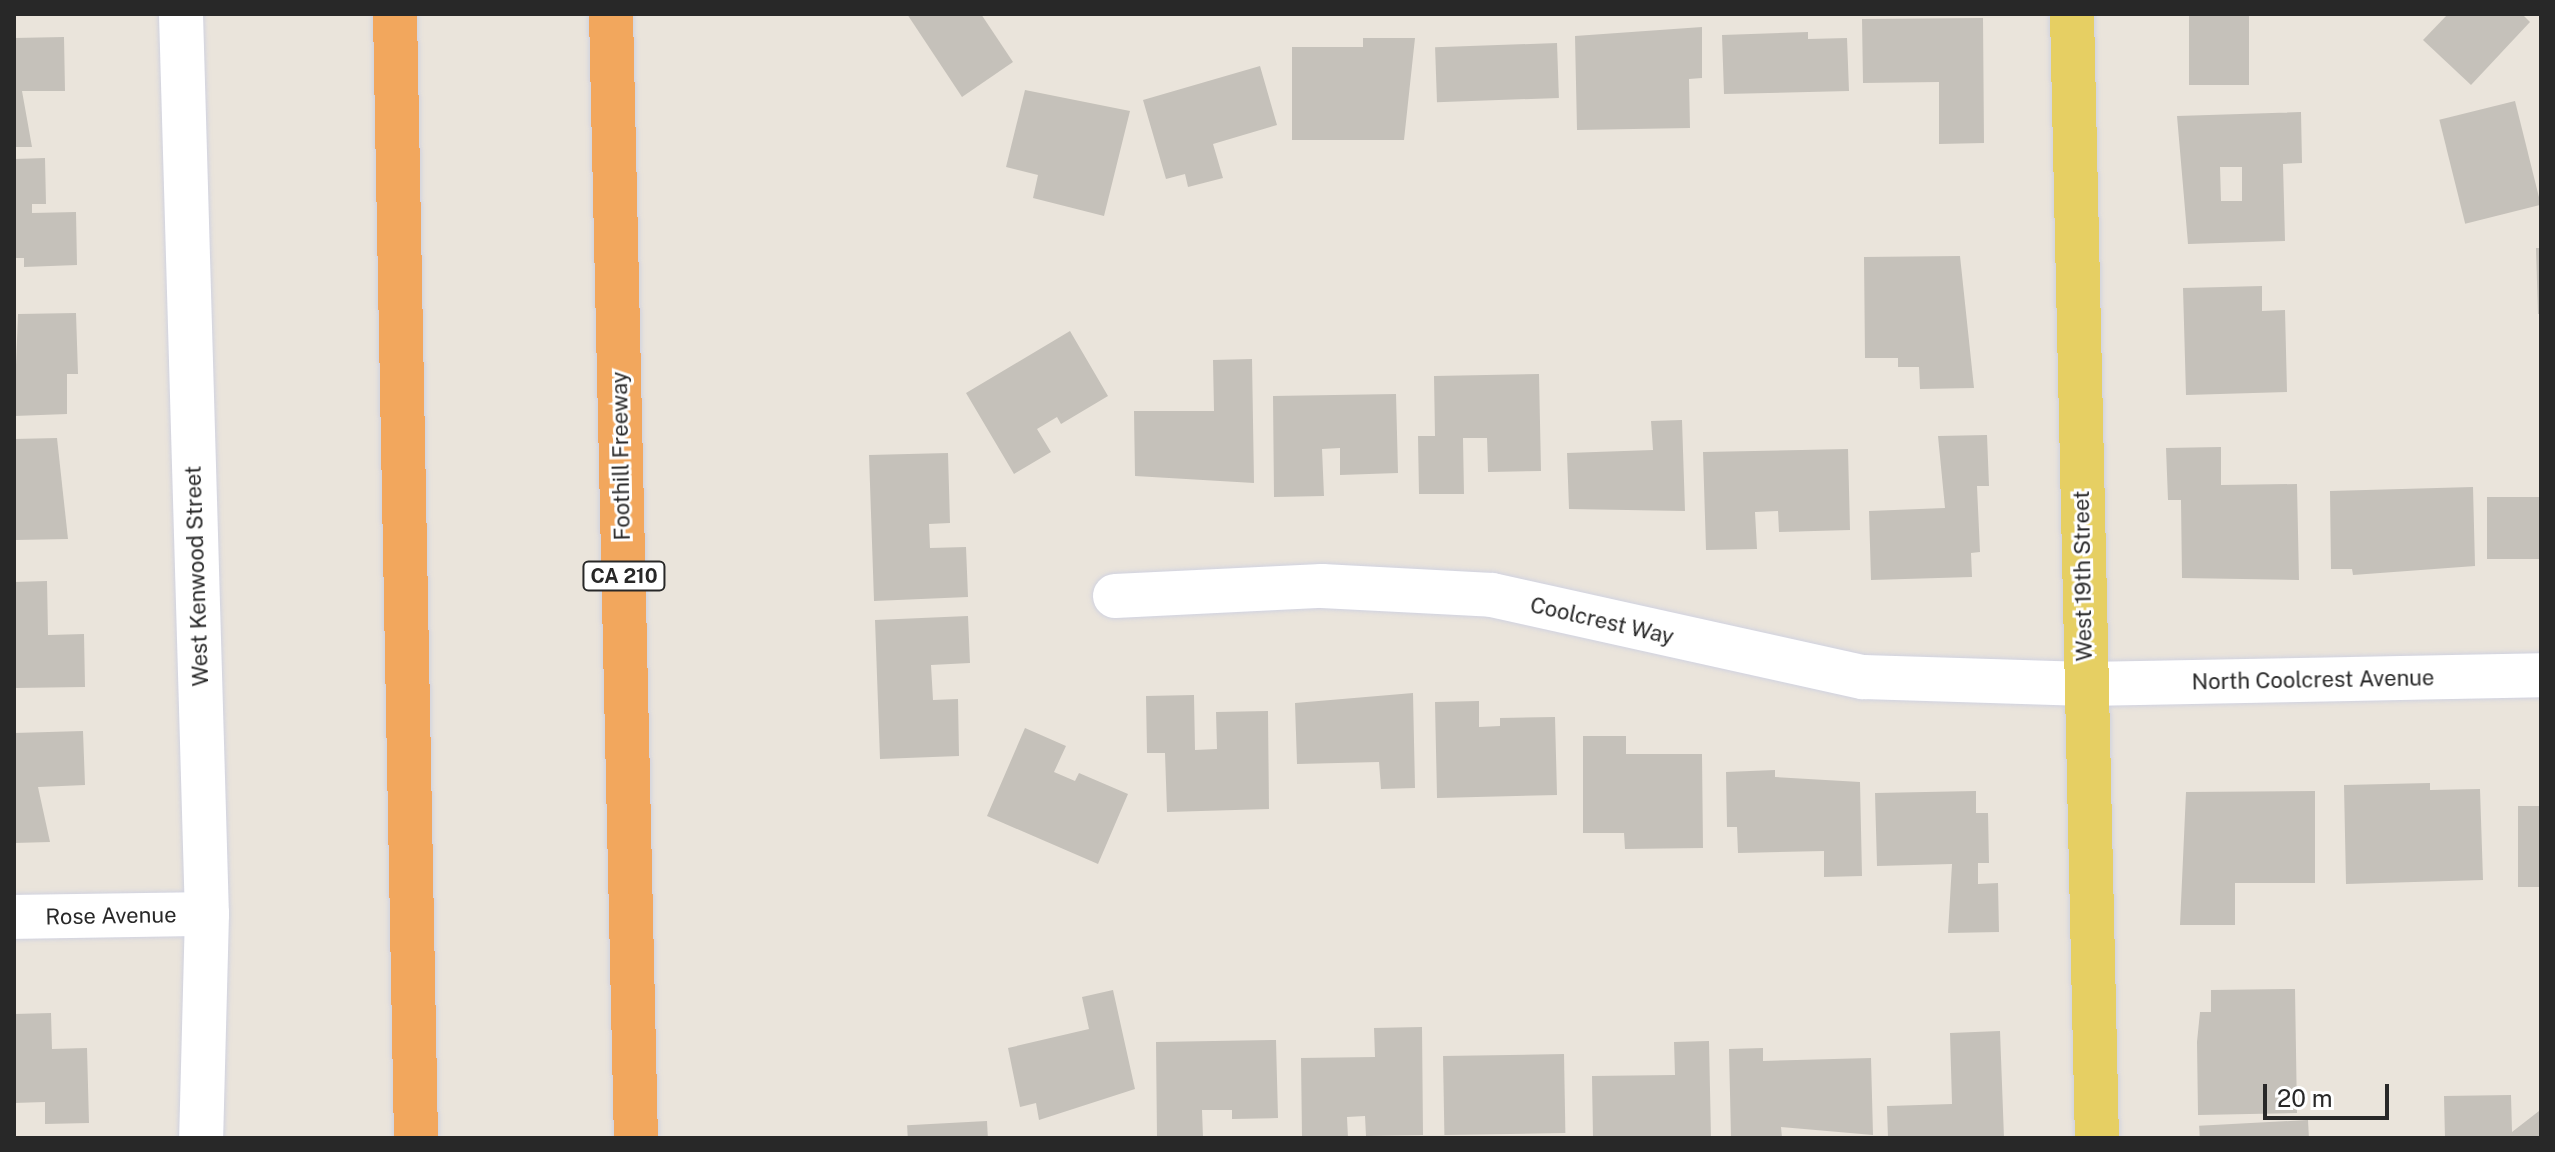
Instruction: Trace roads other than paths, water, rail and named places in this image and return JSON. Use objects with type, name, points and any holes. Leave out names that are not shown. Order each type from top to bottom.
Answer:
[{"type":"highway","points":[[395,14],[416,1138]]},
{"type":"highway","name":"Foothill Freeway","points":[[611,14],[636,1138]]},
{"type":"main road","name":"West 19th Street","points":[[2072,14],[2097,1138]]},
{"type":"street","name":"West Kenwood Street","points":[[181,14],[207,914],[201,1138]]},
{"type":"street","name":"Coolcrest Way","points":[[1115,596],[1322,586],[1492,595],[1805,670],[2086,684]]},
{"type":"street","name":"North Coolcrest Avenue","points":[[2086,684],[2541,675]]},
{"type":"street","name":"Rose Avenue","points":[[14,917],[207,914]]}]
